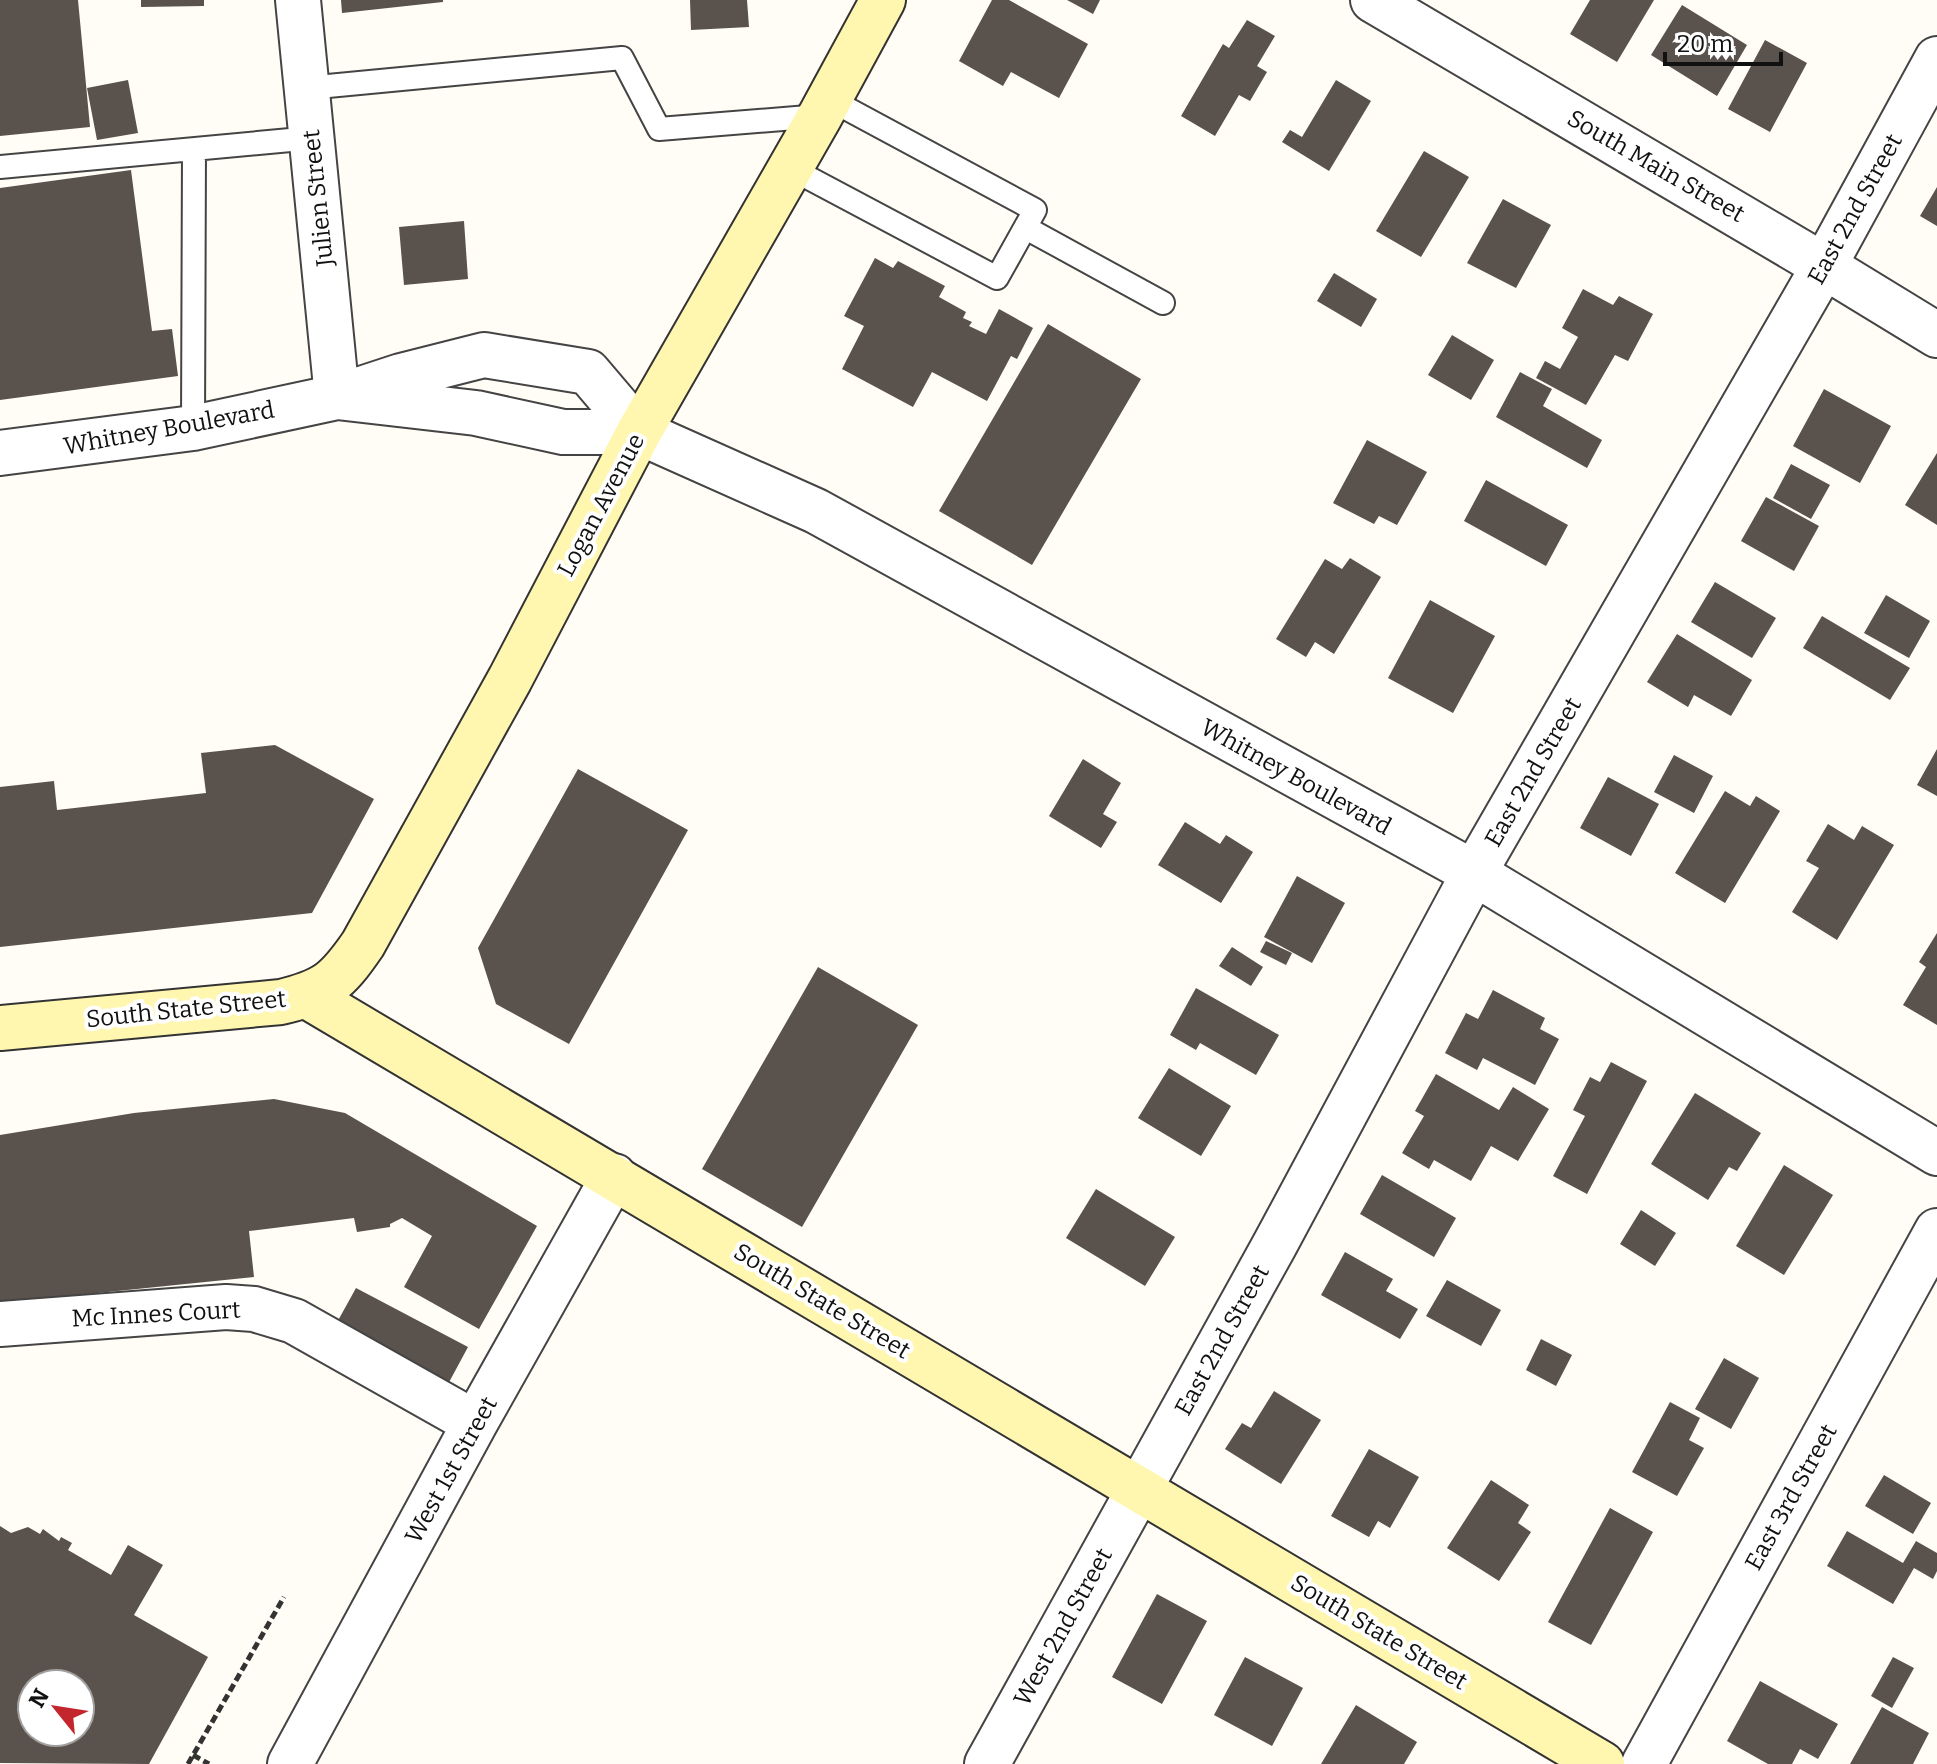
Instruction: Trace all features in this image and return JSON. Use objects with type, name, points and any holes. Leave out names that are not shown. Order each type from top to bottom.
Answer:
[{"type":"main road","name":"Logan Avenue","points":[[307,996],[322,990],[345,970],[363,944],[510,679],[639,432],[883,0]]},
{"type":"main road","name":"South State Street","points":[[0,1028],[281,1002],[307,996],[1602,1764]]},
{"type":"street","name":"Julien Street","points":[[298,0],[337,397]]},
{"type":"street","name":"South Main Street","points":[[1373,0],[1937,335]]},
{"type":"street","name":"East 2nd Street","points":[[1139,1491],[1474,873],[1824,266],[1937,59]]},
{"type":"street","name":"Whitney Boulevard","points":[[0,453],[193,428],[337,397],[401,376],[484,355],[588,372],[639,432]]},
{"type":"street","name":"Whitney Boulevard","points":[[337,397],[476,413],[563,432],[639,432],[816,511],[1474,873],[1937,1153]]},
{"type":"street","name":"West 1st Street","points":[[290,1764],[475,1423],[614,1176]]},
{"type":"street","name":"East 3rd Street","points":[[1644,1764],[1937,1231]]},
{"type":"street","name":"Mc Innes Court","points":[[0,1324],[226,1307],[254,1309],[294,1321],[475,1423]]},
{"type":"street","name":"West 2nd Street","points":[[987,1764],[1139,1491]]},
{"type":"lane","points":[[307,88],[622,58],[659,129],[824,107],[1035,210],[997,278],[790,168]]},
{"type":"lane","points":[[0,167],[312,138]]},
{"type":"lane","points":[[193,428],[194,149]]},
{"type":"lane","points":[[1026,228],[1163,303]]},
{"type":"path","points":[[188,1764],[284,1597]]},
{"type":"path","points":[[193,1755],[209,1764]]},
{"type":"building","points":[[0,0],[78,0],[90,127],[0,136]]},
{"type":"building","points":[[141,0],[204,0],[204,6],[141,7]]},
{"type":"building","points":[[341,0],[443,0],[443,2],[342,13]]},
{"type":"building","points":[[690,0],[747,0],[749,27],[691,30]]},
{"type":"building","points":[[992,0],[1009,0],[1088,44],[1059,98],[1011,72],[1003,86],[959,61]]},
{"type":"building","points":[[1067,0],[1100,0],[1093,14]]},
{"type":"building","points":[[1590,0],[1654,0],[1617,62],[1570,34]]},
{"type":"building","points":[[1682,5],[1747,45],[1717,96],[1651,55]]},
{"type":"building","points":[[1247,20],[1275,36],[1257,66],[1267,72],[1250,101],[1239,95],[1215,136],[1181,116],[1223,44],[1229,48]]},
{"type":"building","points":[[1765,40],[1807,63],[1770,132],[1728,109]]},
{"type":"building","points":[[128,80],[138,133],[97,140],[87,88]]},
{"type":"building","points":[[1336,80],[1371,101],[1329,171],[1282,142],[1290,130],[1302,137]]},
{"type":"building","points":[[1424,151],[1469,177],[1421,257],[1376,231]]},
{"type":"building","points":[[131,170],[152,331],[172,329],[178,376],[0,400],[0,188]]},
{"type":"building","points":[[1937,187],[1937,226],[1920,216]]},
{"type":"building","points":[[1503,199],[1551,225],[1516,288],[1467,263]]},
{"type":"building","points":[[464,221],[468,279],[404,285],[399,227]]},
{"type":"building","points":[[875,258],[893,268],[898,261],[945,286],[939,297],[966,312],[963,318],[972,322],[969,326],[986,334],[999,309],[1033,328],[1017,359],[1011,356],[987,401],[932,372],[913,407],[842,369],[864,326],[844,316]]},
{"type":"building","points":[[1334,273],[1377,299],[1361,327],[1317,301]]},
{"type":"building","points":[[1583,289],[1613,305],[1619,296],[1653,314],[1628,361],[1615,355],[1586,405],[1536,378],[1545,361],[1560,369],[1578,337],[1562,328]]},
{"type":"building","points":[[1048,324],[1141,379],[1032,565],[939,511]]},
{"type":"building","points":[[1452,335],[1494,360],[1471,400],[1428,375]]},
{"type":"building","points":[[1520,372],[1552,389],[1543,406],[1602,440],[1587,468],[1496,417]]},
{"type":"building","points":[[1824,389],[1891,426],[1860,483],[1793,446]]},
{"type":"building","points":[[1367,440],[1427,472],[1397,525],[1379,516],[1374,524],[1333,503]]},
{"type":"building","points":[[1937,453],[1937,525],[1905,505]]},
{"type":"building","points":[[1791,464],[1830,485],[1811,519],[1773,498]]},
{"type":"building","points":[[1486,480],[1568,525],[1546,566],[1464,521]]},
{"type":"building","points":[[1766,497],[1819,526],[1794,571],[1741,541]]},
{"type":"building","points":[[1350,558],[1381,577],[1334,654],[1315,642],[1306,657],[1276,639],[1325,559],[1342,569]]},
{"type":"building","points":[[1715,582],[1776,618],[1752,658],[1691,622]]},
{"type":"building","points":[[1886,595],[1930,621],[1909,658],[1864,633]]},
{"type":"building","points":[[1430,600],[1495,636],[1453,713],[1388,678]]},
{"type":"building","points":[[1822,616],[1910,668],[1890,700],[1803,648]]},
{"type":"building","points":[[1677,634],[1752,680],[1731,716],[1694,695],[1688,707],[1647,682]]},
{"type":"building","points":[[275,745],[374,799],[312,913],[0,947],[0,787],[54,781],[57,810],[206,793],[201,753]]},
{"type":"building","points":[[1937,749],[1937,796],[1917,785]]},
{"type":"building","points":[[1674,755],[1713,776],[1694,813],[1654,792]]},
{"type":"building","points":[[1083,759],[1121,783],[1103,814],[1117,822],[1101,848],[1049,816]]},
{"type":"building","points":[[578,769],[688,830],[569,1044],[496,1004],[478,948]]},
{"type":"building","points":[[1608,777],[1659,804],[1631,856],[1580,828]]},
{"type":"building","points":[[1725,791],[1750,806],[1756,796],[1780,811],[1725,903],[1675,873]]},
{"type":"building","points":[[1185,822],[1220,844],[1226,835],[1253,852],[1221,903],[1158,865]]},
{"type":"building","points":[[1828,824],[1854,840],[1862,826],[1894,845],[1837,940],[1792,912],[1819,868],[1806,861]]},
{"type":"building","points":[[1297,876],[1345,903],[1312,963],[1264,937]]},
{"type":"building","points":[[1937,933],[1937,1025],[1903,1005],[1926,967],[1919,962]]},
{"type":"building","points":[[1266,941],[1292,953],[1286,965],[1260,952]]},
{"type":"building","points":[[1232,947],[1263,967],[1251,986],[1219,966]]},
{"type":"building","points":[[818,967],[918,1025],[802,1227],[702,1169]]},
{"type":"building","points":[[1196,988],[1279,1035],[1256,1075],[1200,1043],[1196,1050],[1170,1035]]},
{"type":"building","points":[[1493,990],[1545,1018],[1540,1029],[1559,1039],[1535,1085],[1483,1058],[1477,1070],[1445,1053],[1466,1013],[1478,1019]]},
{"type":"building","points":[[1611,1062],[1647,1081],[1587,1194],[1553,1176],[1585,1116],[1573,1110],[1590,1077],[1600,1082]]},
{"type":"building","points":[[1169,1068],[1231,1106],[1201,1156],[1138,1118]]},
{"type":"building","points":[[1436,1074],[1499,1110],[1513,1087],[1549,1109],[1518,1161],[1491,1146],[1471,1181],[1434,1160],[1429,1169],[1402,1153],[1424,1116],[1415,1111]]},
{"type":"building","points":[[1695,1093],[1761,1133],[1737,1171],[1729,1167],[1708,1200],[1651,1164]]},
{"type":"building","points":[[274,1099],[345,1113],[537,1226],[479,1329],[404,1287],[432,1236],[402,1218],[390,1227],[357,1232],[354,1218],[249,1231],[254,1277],[0,1303],[0,1135],[134,1113]]},
{"type":"building","points":[[1784,1165],[1833,1195],[1784,1275],[1736,1246]]},
{"type":"building","points":[[1382,1175],[1456,1218],[1434,1257],[1360,1214]]},
{"type":"building","points":[[1096,1189],[1175,1237],[1145,1286],[1066,1238]]},
{"type":"building","points":[[1641,1210],[1676,1233],[1655,1266],[1620,1244]]},
{"type":"building","points":[[1345,1252],[1393,1279],[1386,1291],[1418,1309],[1400,1339],[1321,1295]]},
{"type":"building","points":[[1447,1280],[1501,1310],[1481,1346],[1426,1316]]},
{"type":"building","points":[[356,1288],[468,1347],[447,1386],[335,1326]]},
{"type":"building","points":[[1541,1339],[1572,1355],[1556,1386],[1526,1370]]},
{"type":"building","points":[[1724,1358],[1759,1378],[1731,1429],[1695,1409]]},
{"type":"building","points":[[1274,1391],[1321,1420],[1281,1484],[1225,1449],[1242,1423],[1251,1428]]},
{"type":"building","points":[[1670,1402],[1700,1418],[1689,1440],[1704,1448],[1677,1496],[1632,1472]]},
{"type":"building","points":[[1369,1449],[1419,1477],[1390,1528],[1378,1521],[1369,1537],[1331,1516]]},
{"type":"building","points":[[1884,1475],[1931,1503],[1913,1534],[1865,1506]]},
{"type":"building","points":[[1491,1480],[1529,1505],[1518,1523],[1531,1532],[1499,1581],[1447,1548]]},
{"type":"building","points":[[1610,1508],[1653,1532],[1591,1645],[1548,1622]]},
{"type":"building","points":[[0,1526],[11,1533],[28,1527],[40,1534],[43,1529],[59,1541],[61,1537],[72,1543],[68,1550],[111,1575],[128,1545],[163,1565],[134,1615],[208,1657],[149,1764],[0,1763]]},
{"type":"building","points":[[1847,1531],[1903,1563],[1916,1541],[1937,1553],[1937,1571],[1933,1579],[1914,1568],[1893,1604],[1827,1566]]},
{"type":"building","points":[[1157,1594],[1207,1621],[1162,1704],[1112,1677]]},
{"type":"building","points":[[1245,1657],[1303,1688],[1272,1746],[1214,1715]]},
{"type":"building","points":[[1893,1657],[1914,1668],[1892,1708],[1871,1696]]},
{"type":"building","points":[[1760,1681],[1838,1724],[1818,1759],[1800,1749],[1792,1764],[1768,1764],[1727,1741]]},
{"type":"building","points":[[1356,1705],[1417,1742],[1404,1764],[1321,1764]]},
{"type":"building","points":[[1882,1707],[1929,1733],[1913,1764],[1850,1764]]}]
